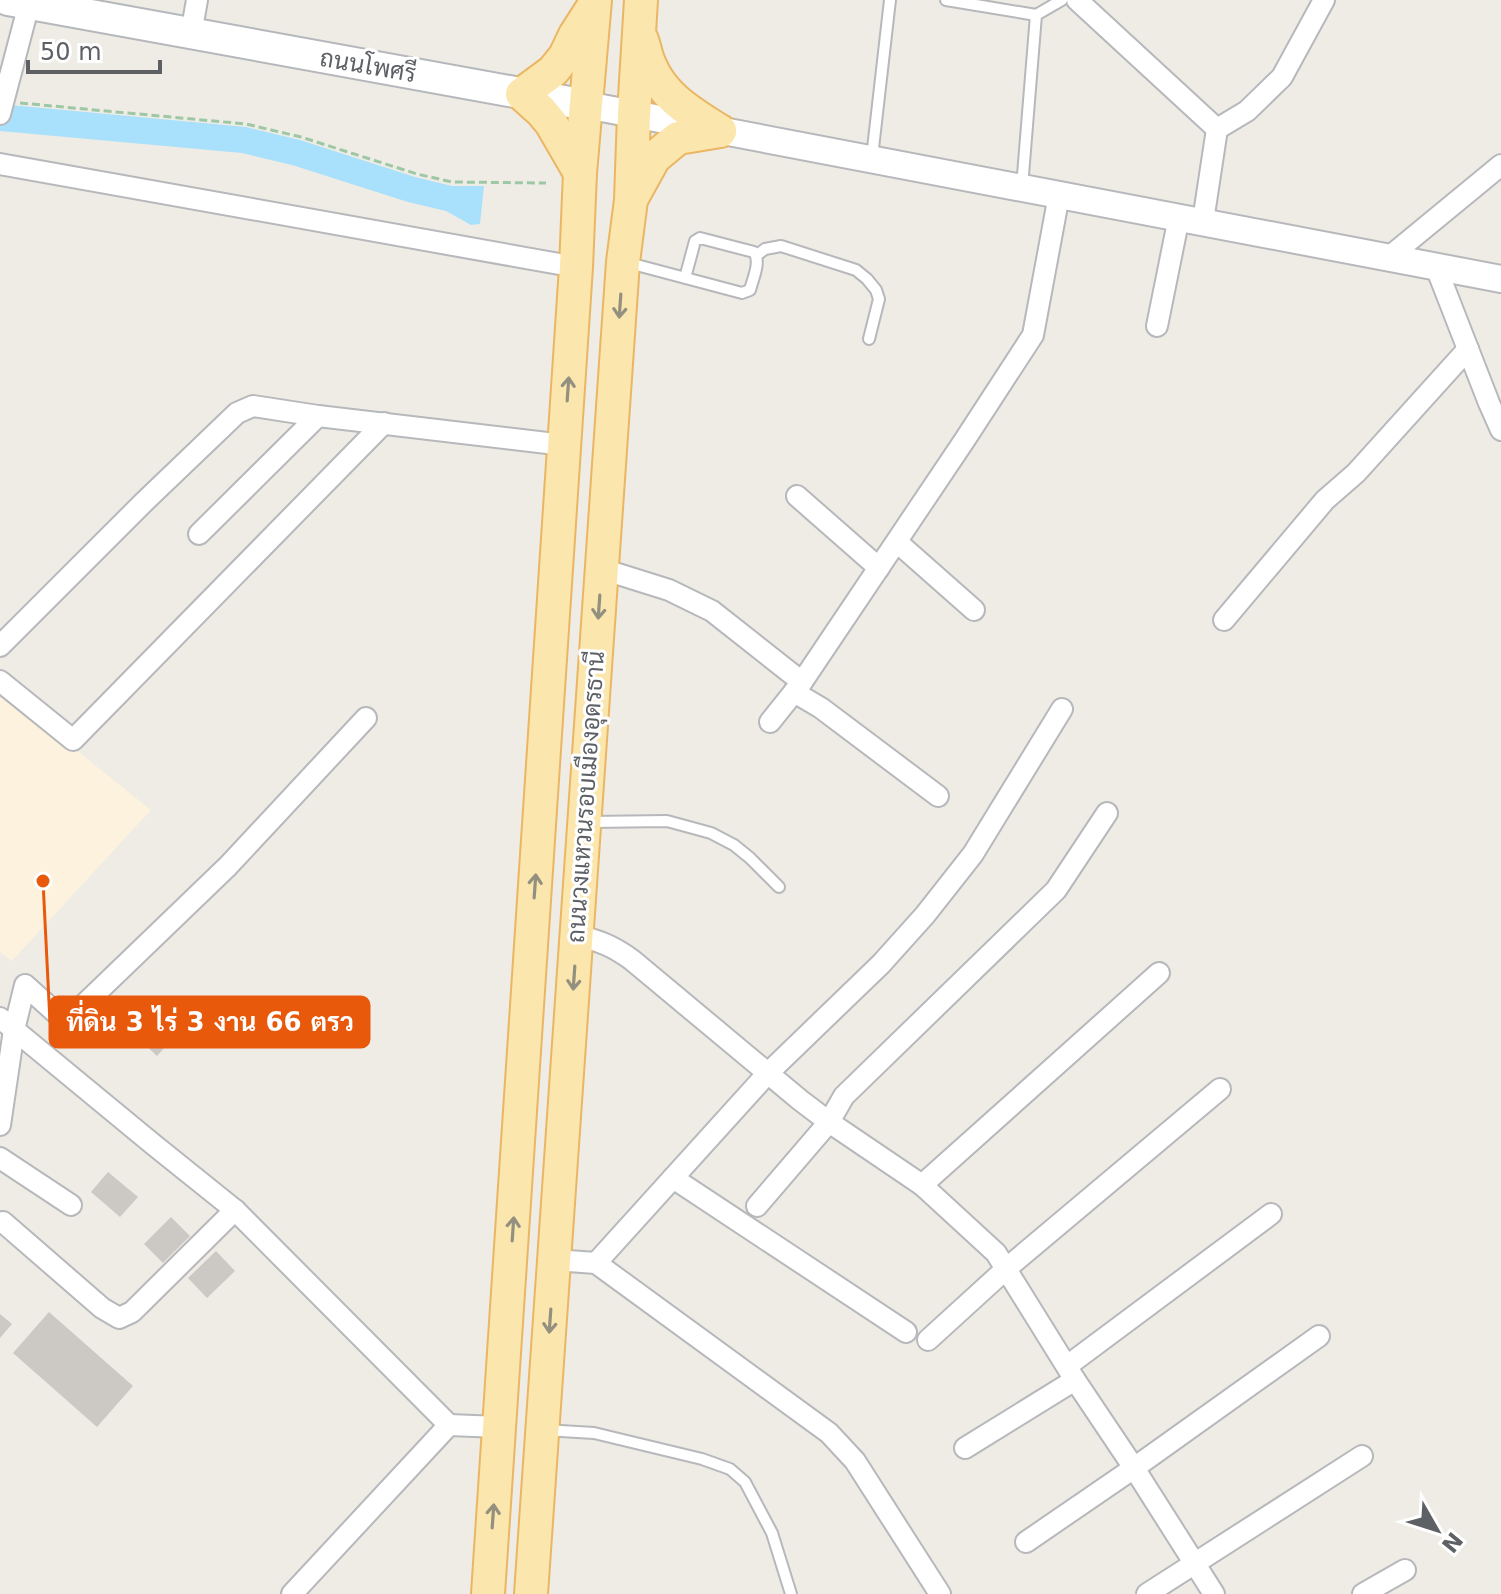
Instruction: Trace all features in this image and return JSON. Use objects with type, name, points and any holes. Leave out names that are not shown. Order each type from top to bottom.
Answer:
[{"type":"main road","name":"ถนนโพศรี","points":[[18,2],[68,5],[191,34],[586,105]]},
{"type":"main road","points":[[580,173],[551,123],[522,94],[553,71],[565,56],[595,2]]},
{"type":"main road","name":"ถนนวงแหวนรอบเมืองอุดรธานี","points":[[488,1594],[580,173],[595,2]]},
{"type":"main road","points":[[640,15],[650,66],[664,91],[720,131]]},
{"type":"main road","name":"ถนนวงแหวนรอบเมืองอุดรธานี","points":[[531,1594],[623,262],[631,200],[640,15]]},
{"type":"main road","points":[[631,200],[654,158],[678,138],[720,131]]},
{"type":"street","points":[[191,34],[197,0]]},
{"type":"street","points":[[1077,0],[1217,129]]},
{"type":"street","points":[[1157,326],[1217,129],[1247,111],[1282,77],[1321,1]]},
{"type":"street","points":[[2,106],[18,2]]},
{"type":"street","points":[[586,105],[1501,279]]},
{"type":"street","points":[[0,164],[576,267]]},
{"type":"street","points":[[1388,258],[1501,165]]},
{"type":"street","points":[[770,722],[798,687],[897,542],[1033,335],[1059,195]]},
{"type":"street","points":[[1436,267],[1501,430]]},
{"type":"street","points":[[1224,620],[1325,500],[1356,473],[1468,349]]},
{"type":"street","points":[[0,646],[237,413],[253,406],[564,445]]},
{"type":"street","points":[[199,534],[318,416]]},
{"type":"street","points":[[0,681],[73,740],[384,423]]},
{"type":"street","points":[[797,496],[879,568]]},
{"type":"street","points":[[897,542],[974,610]]},
{"type":"street","points":[[602,569],[669,590],[712,611],[821,708],[938,796]]},
{"type":"street","points":[[596,1263],[767,1074],[881,964],[925,915],[973,854],[1062,709]]},
{"type":"street","points":[[0,1125],[7,1024],[25,985],[66,1022],[228,866],[366,718]]},
{"type":"street","points":[[757,1206],[829,1122],[844,1096],[1056,890],[1107,813]]},
{"type":"street","points":[[576,935],[600,940],[616,948],[767,1074],[829,1122],[922,1185],[996,1253],[1214,1594]]},
{"type":"street","points":[[922,1185],[1159,973]]},
{"type":"street","points":[[7,1024],[235,1210],[449,1425],[499,1427]]},
{"type":"street","points":[[928,1340],[1007,1268],[1220,1089]]},
{"type":"street","points":[[0,1158],[71,1205]]},
{"type":"street","points":[[673,1178],[906,1332]]},
{"type":"street","points":[[1,1223],[102,1308],[119,1318],[132,1312],[235,1210]]},
{"type":"street","points":[[965,1448],[1071,1373],[1271,1214]]},
{"type":"street","points":[[554,1260],[596,1263],[829,1433],[855,1461],[940,1594]]},
{"type":"street","points":[[1026,1542],[1319,1336]]},
{"type":"street","points":[[292,1594],[449,1425]]},
{"type":"street","points":[[1147,1594],[1362,1456]]},
{"type":"street","points":[[1363,1594],[1405,1570]]},
{"type":"lane","points":[[872,160],[890,0]]},
{"type":"lane","points":[[946,0],[1036,15],[1062,0]]},
{"type":"lane","points":[[1022,189],[1036,15]]},
{"type":"lane","points":[[623,262],[742,293],[750,290],[757,255],[700,238],[695,241],[685,278]]},
{"type":"lane","points":[[757,255],[765,249],[781,246],[856,270],[876,290],[879,299],[869,339]]},
{"type":"lane","points":[[584,822],[667,821],[711,833],[734,845],[779,887]]},
{"type":"lane","points":[[542,1430],[594,1433],[702,1459],[730,1469],[745,1482],[772,1533],[791,1594]]},
{"type":"path","points":[[2,106],[246,124],[452,182],[546,183]]},
{"type":"shaded area","points":[[0,689],[151,810],[12,961],[0,952]]},
{"type":"water","points":[[0,104],[246,127],[300,140],[415,177],[452,186],[484,186],[480,224],[471,225],[446,211],[242,153],[0,131]]},
{"type":"building","points":[[164,1009],[183,1027],[157,1056],[137,1037]]},
{"type":"building","points":[[108,1172],[138,1197],[120,1217],[91,1192]]},
{"type":"building","points":[[171,1217],[190,1236],[163,1263],[144,1244]]},
{"type":"building","points":[[216,1251],[235,1271],[207,1298],[188,1278]]},
{"type":"building","points":[[49,1312],[133,1386],[97,1427],[13,1353]]},
{"type":"building","points":[[0,1314],[12,1324],[0,1338]]},
{"type":"place","name":"ที่ดิน 3 ไร่ 3 งาน 66 ตรว","points":[[43,881]]}]
